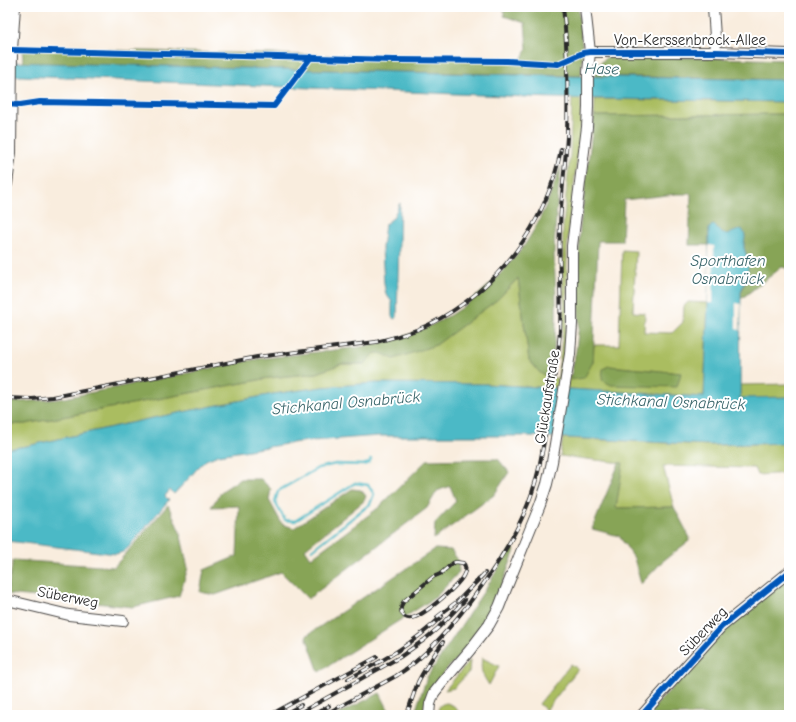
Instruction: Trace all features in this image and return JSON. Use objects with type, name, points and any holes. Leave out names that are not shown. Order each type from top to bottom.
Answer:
[{"type":"street","points":[[7,184],[11,153],[12,53],[15,7]]},
{"type":"street","name":"Glückaufstraße","points":[[429,715],[430,704],[434,693],[490,625],[499,607],[547,484],[570,354],[572,324],[572,246],[588,127],[588,72],[590,52],[586,7]]},
{"type":"street","points":[[713,7],[716,52]]},
{"type":"street","name":"Von-Kerssenbrock-Allee","points":[[590,52],[716,52],[789,54]]},
{"type":"street","name":"Süberweg","points":[[642,715],[721,627],[789,572]]},
{"type":"street","name":"Süberweg","points":[[7,600],[69,615],[123,621]]},
{"type":"green space","points":[[504,7],[578,7],[583,53],[581,76],[23,63],[22,48],[521,60],[527,48],[525,23],[504,16]]},
{"type":"green space","points":[[607,57],[789,60],[789,80],[595,76],[595,67]]},
{"type":"green space","points":[[572,98],[581,98],[581,126],[567,251],[567,323],[562,379],[593,363],[594,345],[619,345],[622,250],[636,251],[633,312],[645,313],[644,332],[672,333],[683,322],[684,306],[688,302],[708,303],[704,397],[485,384],[376,383],[322,387],[273,394],[7,449],[7,424],[25,424],[269,378],[317,373],[341,364],[364,364],[372,354],[436,345],[498,299],[518,278],[529,360],[550,378],[558,378],[564,302],[562,276],[563,226],[570,153]],"holes":[[[609,366],[680,373],[603,369]]]},
{"type":"green space","points":[[595,99],[789,102],[789,114],[594,116]]},
{"type":"green space","points":[[789,114],[789,269],[782,267],[741,299],[741,292],[746,281],[748,259],[744,248],[745,234],[737,231],[726,234],[709,229],[709,245],[689,245],[691,194],[676,194],[624,200],[622,241],[598,241],[593,362],[584,378],[570,380],[579,324],[578,276],[580,227],[594,116]]},
{"type":"green space","points":[[561,166],[554,252],[556,330],[550,378],[540,373],[529,360],[518,278],[498,299],[436,345],[394,359],[378,353],[372,355],[365,364],[341,364],[317,373],[269,378],[25,424],[7,424],[7,402],[59,399],[257,359],[360,347],[403,337],[423,329],[442,320],[476,296],[493,282],[517,255],[527,242],[539,221]]},
{"type":"green space","points":[[609,366],[681,373],[677,387],[611,385],[602,380],[603,369]]},
{"type":"green space","points":[[789,384],[789,397],[740,399],[740,385]]},
{"type":"green space","points":[[563,438],[711,445],[789,443],[789,473],[757,475],[754,468],[663,466],[674,507],[616,508],[622,463],[560,456]]},
{"type":"green space","points":[[498,459],[509,472],[494,495],[434,539],[435,523],[456,501],[450,486],[437,491],[427,508],[308,599],[281,572],[215,595],[200,592],[204,570],[237,556],[239,506],[211,507],[222,491],[240,479],[261,479],[271,489],[269,500],[282,524],[294,528],[352,489],[361,490],[366,496],[364,501],[305,549],[311,558],[378,508],[427,460]]},
{"type":"green space","points":[[619,463],[623,463],[616,508],[674,507],[690,538],[689,541],[663,561],[641,584],[634,558],[619,536],[592,529]]},
{"type":"green space","points":[[168,505],[180,532],[188,568],[179,596],[133,607],[7,594],[13,560],[114,567]]},
{"type":"green space","points":[[511,548],[515,550],[487,621],[473,641],[436,683],[426,701],[424,715],[414,715],[427,677]]},
{"type":"green space","points":[[435,549],[451,550],[458,560],[459,572],[436,597],[319,672],[306,636]]},
{"type":"green space","points":[[789,577],[789,715],[647,715],[725,630]]},
{"type":"green space","points":[[482,658],[499,666],[489,685],[482,672]]},
{"type":"green space","points":[[470,660],[469,672],[454,688],[445,690]]},
{"type":"green space","points":[[571,664],[578,669],[546,710],[539,704]]},
{"type":"green space","points":[[380,693],[389,711],[407,715],[336,715]]},
{"type":"green space","points":[[447,703],[454,706],[461,715],[438,715],[440,706]]},
{"type":"water","points":[[7,62],[557,76],[789,80],[789,102],[553,98],[21,76],[7,77]]},
{"type":"water","points":[[400,203],[397,317],[394,319],[392,317],[392,302],[386,294],[384,284],[382,248],[385,224],[393,218]]},
{"type":"water","points":[[712,225],[716,226],[721,233],[724,234],[742,229],[745,234],[744,248],[748,260],[748,269],[741,292],[740,398],[789,397],[789,443],[711,445],[528,436],[379,436],[299,442],[218,455],[206,460],[174,494],[170,490],[165,496],[169,500],[123,552],[116,554],[7,541],[7,449],[27,446],[148,419],[273,394],[322,387],[376,383],[485,384],[704,397],[708,303],[709,229]]},
{"type":"pier","points":[[709,245],[714,246],[713,303],[708,303]]},
{"type":"pier","points":[[736,303],[741,304],[740,330],[736,329]]},
{"type":"waterway","points":[[312,550],[370,504],[374,494],[368,485],[355,483],[295,521],[285,520],[275,502],[278,491],[318,468],[336,464],[363,465],[369,463],[371,459]]},
{"type":"railway","points":[[324,715],[396,676],[427,652],[470,602],[501,557],[519,524],[533,490],[543,448],[556,368],[559,339],[561,304],[561,204],[567,137],[568,105],[567,56],[563,7]]},
{"type":"railway","points":[[7,398],[32,399],[53,397],[257,357],[376,342],[402,335],[428,325],[453,311],[476,294],[497,274],[515,252],[531,229],[544,203],[554,177],[561,149]]},
{"type":"railway","points":[[456,562],[463,563],[465,565],[464,574],[456,585],[427,610],[415,617],[404,617],[401,611],[404,601],[433,577],[440,574],[456,562]]},
{"type":"railway","points":[[457,602],[485,573]]},
{"type":"railway","points":[[437,617],[459,600]]},
{"type":"railway","points":[[296,715],[400,657],[438,628],[465,600]]},
{"type":"railway","points":[[348,679],[398,651],[442,616]]},
{"type":"railway","points":[[407,715],[418,682],[443,642]]},
{"type":"railway","points":[[270,715],[377,657]]},
{"type":"railway","points":[[283,715],[301,705]]},
{"type":"railway","points":[[313,715],[329,706]]},
{"type":"cycle path","points":[[12,50],[394,60],[507,61],[558,64],[583,53],[590,52],[716,52],[789,54]]},
{"type":"cycle path","points":[[7,104],[20,105],[40,102],[274,106],[311,57]]},
{"type":"cycle path","points":[[642,715],[721,627],[789,572]]},
{"type":"water label","name":"Hase","points":[[602,68]]},
{"type":"water label","name":"Sporthafen Osnabrück","points":[[728,269]]},
{"type":"water label","name":"Stichkanal Osnabrück","points":[[671,401]]},
{"type":"water label","name":"Stichkanal Osnabrück","points":[[346,402]]}]
